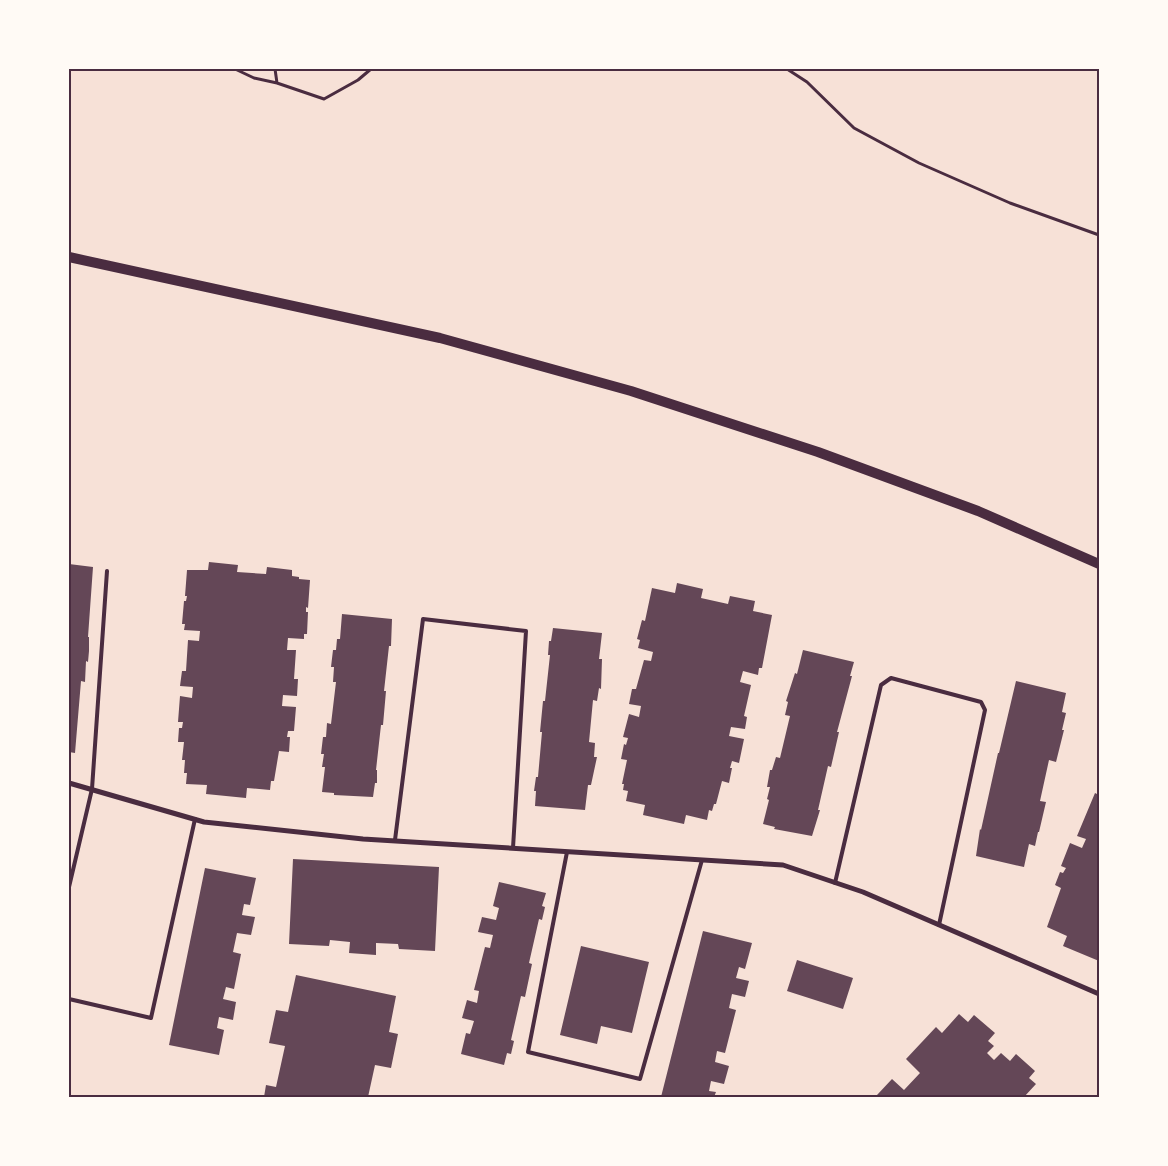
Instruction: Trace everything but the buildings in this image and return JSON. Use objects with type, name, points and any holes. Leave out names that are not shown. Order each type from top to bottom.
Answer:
[{"type":"main road","points":[[69,257],[440,338],[631,391],[818,452],[978,511],[1099,564]]},
{"type":"street","points":[[69,783],[204,822],[363,839],[782,865],[863,892],[1099,994]]},
{"type":"lane","points":[[69,887],[92,789],[107,571]]},
{"type":"lane","points":[[395,840],[423,619],[526,631],[514,848]]},
{"type":"lane","points":[[835,883],[881,685],[891,678],[981,702],[985,710],[939,925]]},
{"type":"lane","points":[[69,999],[151,1018],[195,819]]},
{"type":"lane","points":[[567,852],[528,1052],[640,1079],[702,860]]},
{"type":"path","points":[[235,69],[254,78],[277,83],[324,99],[358,80],[371,69]]},
{"type":"path","points":[[275,69],[277,83]]},
{"type":"path","points":[[787,69],[807,82],[854,128],[911,159],[1010,203],[1099,235]]}]
